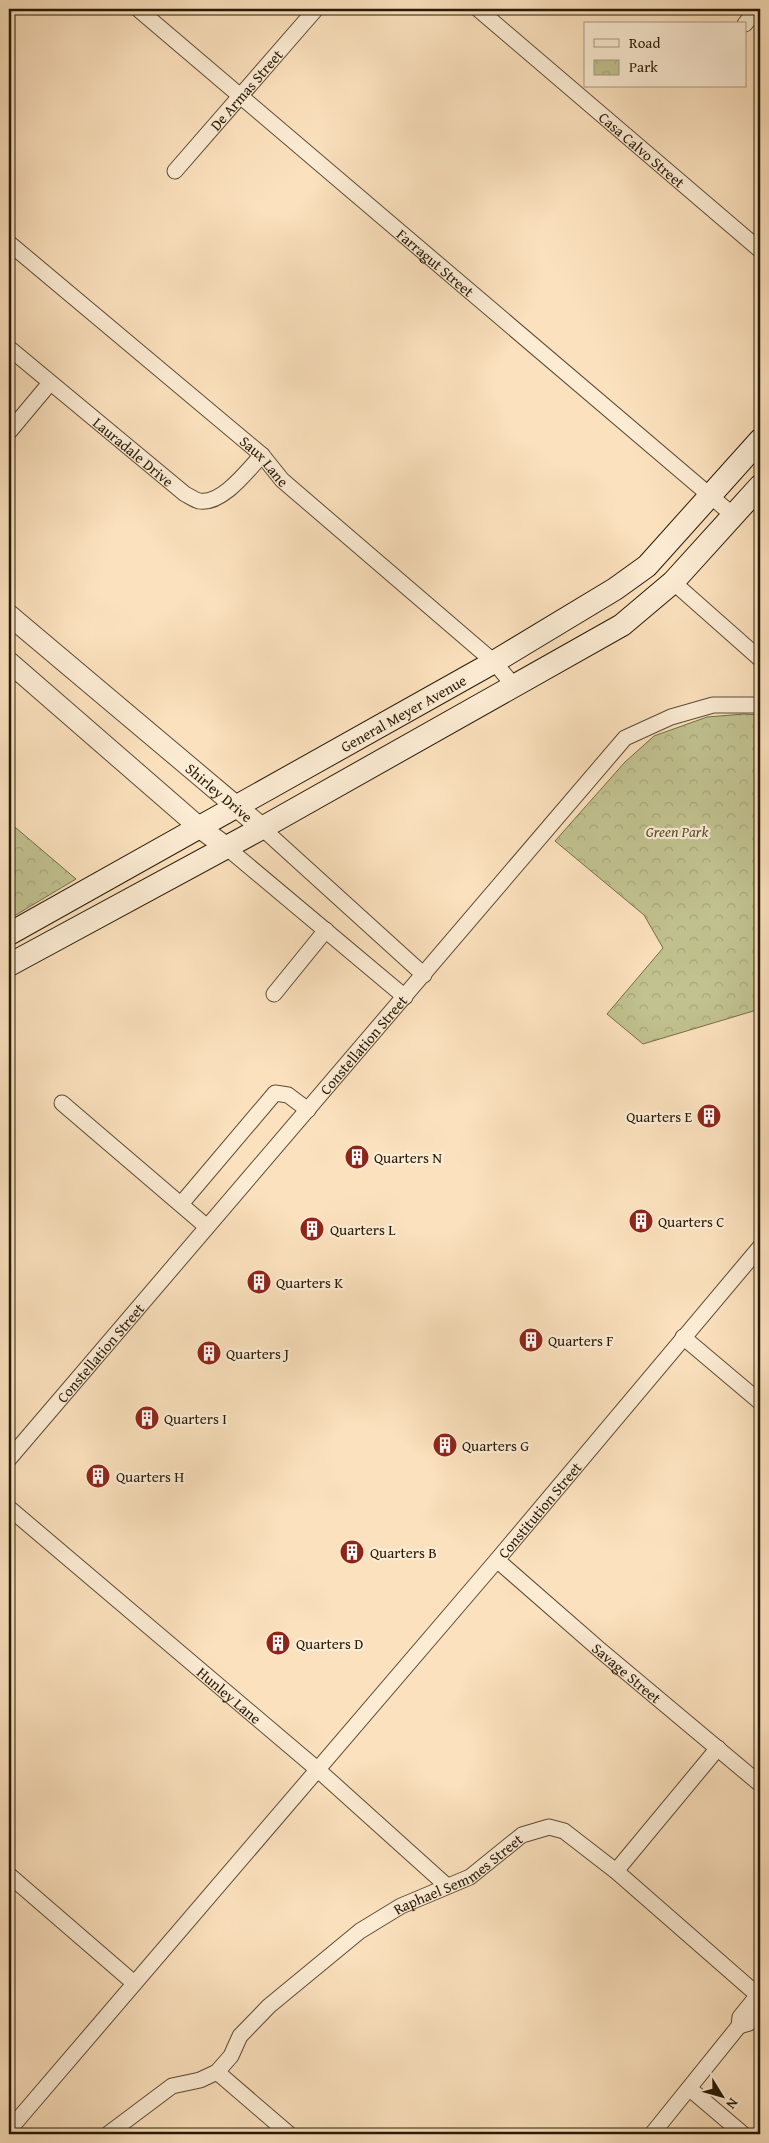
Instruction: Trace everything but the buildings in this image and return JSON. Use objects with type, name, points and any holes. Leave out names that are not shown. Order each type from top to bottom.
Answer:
[{"type":"main road","name":"General Meyer Avenue","points":[[9,934],[494,662],[615,589],[647,566],[711,497],[760,440]]},
{"type":"main road","name":"General Meyer Avenue","points":[[9,965],[226,848],[622,625],[673,582],[760,486]]},
{"type":"street","name":"Farragut Street","points":[[138,9],[734,516]]},
{"type":"street","name":"De Armas Street","points":[[175,171],[316,9]]},
{"type":"street","name":"Casa Calvo Street","points":[[478,9],[760,250]]},
{"type":"street","points":[[746,23],[757,9]]},
{"type":"street","name":"Saux Lane","points":[[9,243],[262,455],[282,480],[494,662],[514,687]]},
{"type":"street","name":"Lauradale Drive","points":[[9,348],[185,494],[199,501],[214,498],[229,490],[262,455]]},
{"type":"street","points":[[9,432],[50,383]]},
{"type":"street","points":[[673,582],[760,659]]},
{"type":"street","name":"Shirley Drive","points":[[9,615],[262,828],[424,975]]},
{"type":"street","points":[[9,662],[200,828],[405,997]]},
{"type":"street","name":"Constellation Street","points":[[9,1459],[424,975],[624,738],[670,717],[713,705],[760,705]]},
{"type":"street","points":[[274,994],[326,930]]},
{"type":"street","points":[[181,1204],[275,1093],[288,1095],[308,1110]]},
{"type":"street","points":[[62,1103],[207,1227]]},
{"type":"street","name":"Constitution Street","points":[[9,2130],[498,1560],[760,1247]]},
{"type":"street","points":[[683,1337],[760,1402]]},
{"type":"street","name":"Hunley Lane","points":[[9,1508],[317,1770],[448,1886]]},
{"type":"street","name":"Savage Street","points":[[498,1560],[760,1784]]},
{"type":"street","points":[[616,1871],[718,1748]]},
{"type":"street","name":"Raphael Semmes Street","points":[[216,2072],[231,2056],[240,2036],[268,2006],[360,1931],[401,1906],[470,1877],[522,1835],[549,1827],[564,1832],[616,1871],[760,1997]]},
{"type":"street","points":[[9,1875],[134,1983]]},
{"type":"street","points":[[740,2026],[740,2017],[753,2001],[760,2002]]},
{"type":"street","points":[[652,2134],[740,2026],[749,2023],[760,2010]]},
{"type":"street","points":[[117,2131],[172,2086],[200,2080],[216,2072],[289,2134]]},
{"type":"street","points":[[690,2089],[743,2134]]},
{"type":"green space","name":"Green Park","points":[[744,714],[760,715],[760,1009],[643,1044],[607,1014],[663,948],[644,915],[555,841],[625,762],[654,736],[707,717]]},
{"type":"green space","points":[[9,822],[76,879],[9,919]]},
{"type":"place","name":"Quarters E","points":[[709,1116]]},
{"type":"place","name":"Quarters N","points":[[357,1157]]},
{"type":"place","name":"Quarters C","points":[[641,1221]]},
{"type":"place","name":"Quarters L","points":[[312,1229]]},
{"type":"place","name":"Quarters K","points":[[259,1282]]},
{"type":"place","name":"Quarters F","points":[[531,1340]]},
{"type":"place","name":"Quarters J","points":[[209,1353]]},
{"type":"place","name":"Quarters I","points":[[147,1418]]},
{"type":"place","name":"Quarters G","points":[[445,1445]]},
{"type":"place","name":"Quarters H","points":[[98,1476]]},
{"type":"place","name":"Quarters B","points":[[352,1552]]},
{"type":"place","name":"Quarters D","points":[[278,1643]]}]
